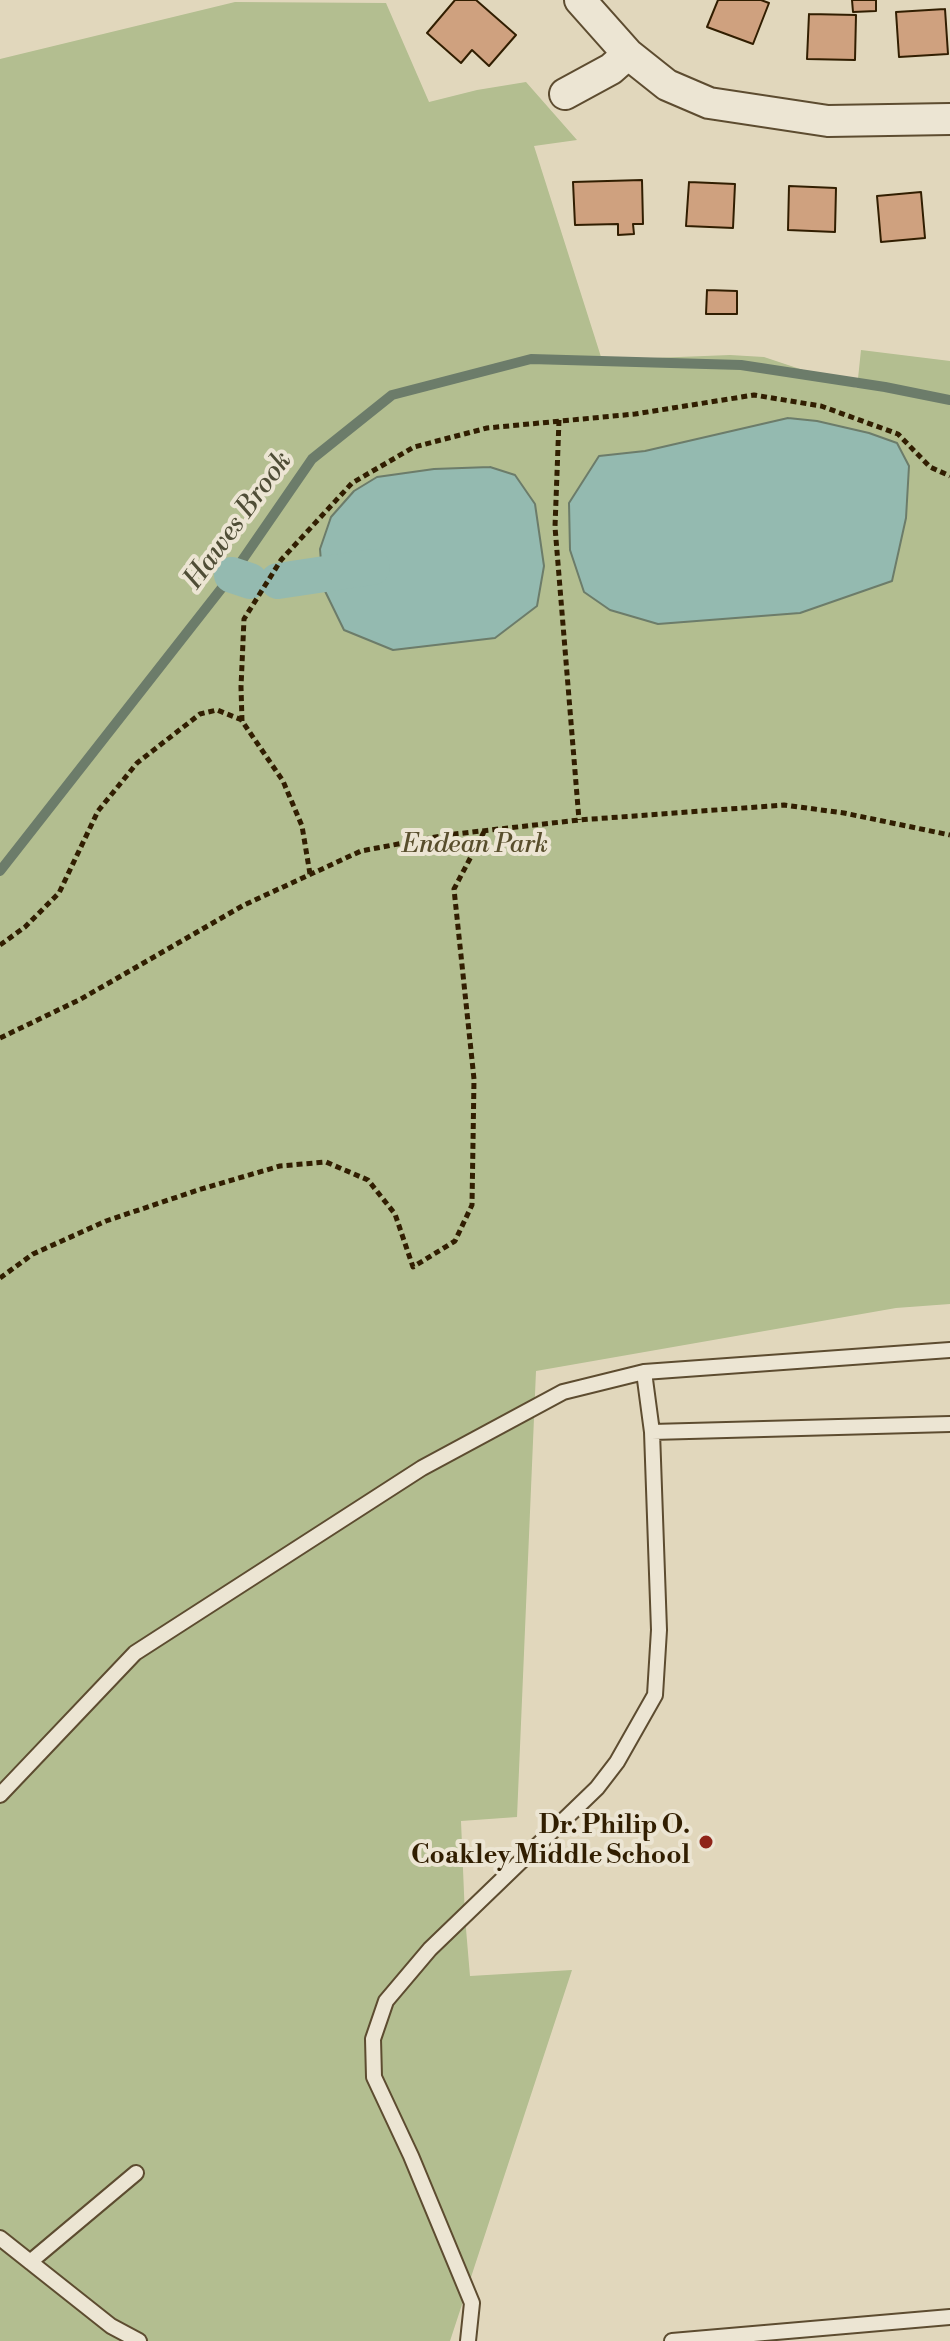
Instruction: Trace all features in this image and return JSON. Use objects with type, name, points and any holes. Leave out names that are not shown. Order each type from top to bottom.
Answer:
[{"type":"street","points":[[580,0],[628,54],[667,85],[709,103],[828,121],[950,119]]},
{"type":"street","points":[[565,94],[611,69],[628,54]]},
{"type":"lane","points":[[0,1795],[135,1653],[422,1468],[563,1392],[644,1372],[950,1350]]},
{"type":"lane","points":[[468,2341],[472,2303],[411,2156],[374,2077],[373,2039],[386,2001],[430,1949],[597,1788],[617,1762],[655,1695],[659,1630],[652,1432],[644,1372]]},
{"type":"lane","points":[[652,1432],[950,1424]]},
{"type":"lane","points":[[30,2262],[136,2173]]},
{"type":"lane","points":[[0,2238],[111,2326],[139,2341]]},
{"type":"lane","points":[[672,2341],[950,2317]]},
{"type":"path","points":[[310,874],[302,826],[288,792],[242,721],[244,619],[281,560],[352,483],[414,447],[487,428],[635,414],[754,395],[821,406],[898,434],[930,467],[950,476]]},
{"type":"path","points":[[559,420],[555,527],[579,820]]},
{"type":"path","points":[[0,945],[25,927],[59,893],[98,811],[137,763],[200,714],[217,710],[242,721]]},
{"type":"path","points":[[0,1038],[81,999],[244,905],[361,851],[485,830],[784,805],[844,813],[950,835]]},
{"type":"path","points":[[0,1278],[33,1254],[106,1221],[280,1166],[326,1162],[368,1180],[395,1214],[413,1267],[455,1241],[472,1205],[474,1079],[454,889],[485,830]]},
{"type":"green space","name":"Endean Park","points":[[235,2],[386,3],[429,102],[526,82],[577,140],[534,146],[602,360],[730,355],[764,357],[857,388],[861,350],[950,361],[950,1304],[896,1308],[536,1371],[517,1817],[461,1821],[465,1917],[470,1976],[572,1970],[450,2341],[0,2341],[0,59]]},
{"type":"water","points":[[788,418],[817,421],[897,443],[909,466],[906,518],[892,581],[800,613],[658,624],[610,610],[584,592],[570,550],[569,503],[599,456],[645,451]]},
{"type":"water","points":[[490,467],[515,475],[535,504],[544,566],[537,606],[495,638],[393,650],[344,630],[323,587],[320,549],[331,517],[354,491],[377,477],[434,469]]},
{"type":"building","points":[[455,0],[476,0],[516,35],[489,66],[472,50],[461,63],[427,33]]},
{"type":"building","points":[[718,0],[761,0],[769,3],[753,44],[707,27]]},
{"type":"building","points":[[852,0],[876,0],[876,11],[853,12]]},
{"type":"building","points":[[945,9],[948,54],[899,57],[896,12]]},
{"type":"building","points":[[809,14],[856,15],[855,60],[807,59]]},
{"type":"building","points":[[642,180],[643,224],[633,224],[634,234],[618,235],[618,224],[575,225],[573,182]]},
{"type":"building","points":[[689,182],[735,184],[733,228],[686,226]]},
{"type":"building","points":[[789,186],[836,188],[835,232],[788,230]]},
{"type":"building","points":[[921,192],[925,238],[881,242],[877,196]]},
{"type":"building","points":[[707,290],[737,291],[737,314],[706,314]]},
{"type":"waterway","name":"Hawes Brook","points":[[0,871],[232,575],[312,459],[392,395],[531,359],[741,365],[950,400]]},
{"type":"waterway","points":[[278,581],[372,567]]},
{"type":"waterway","points":[[232,575],[250,581]]},
{"type":"place","name":"Dr. Philip O. Coakley Middle School","points":[[706,1842]]}]
